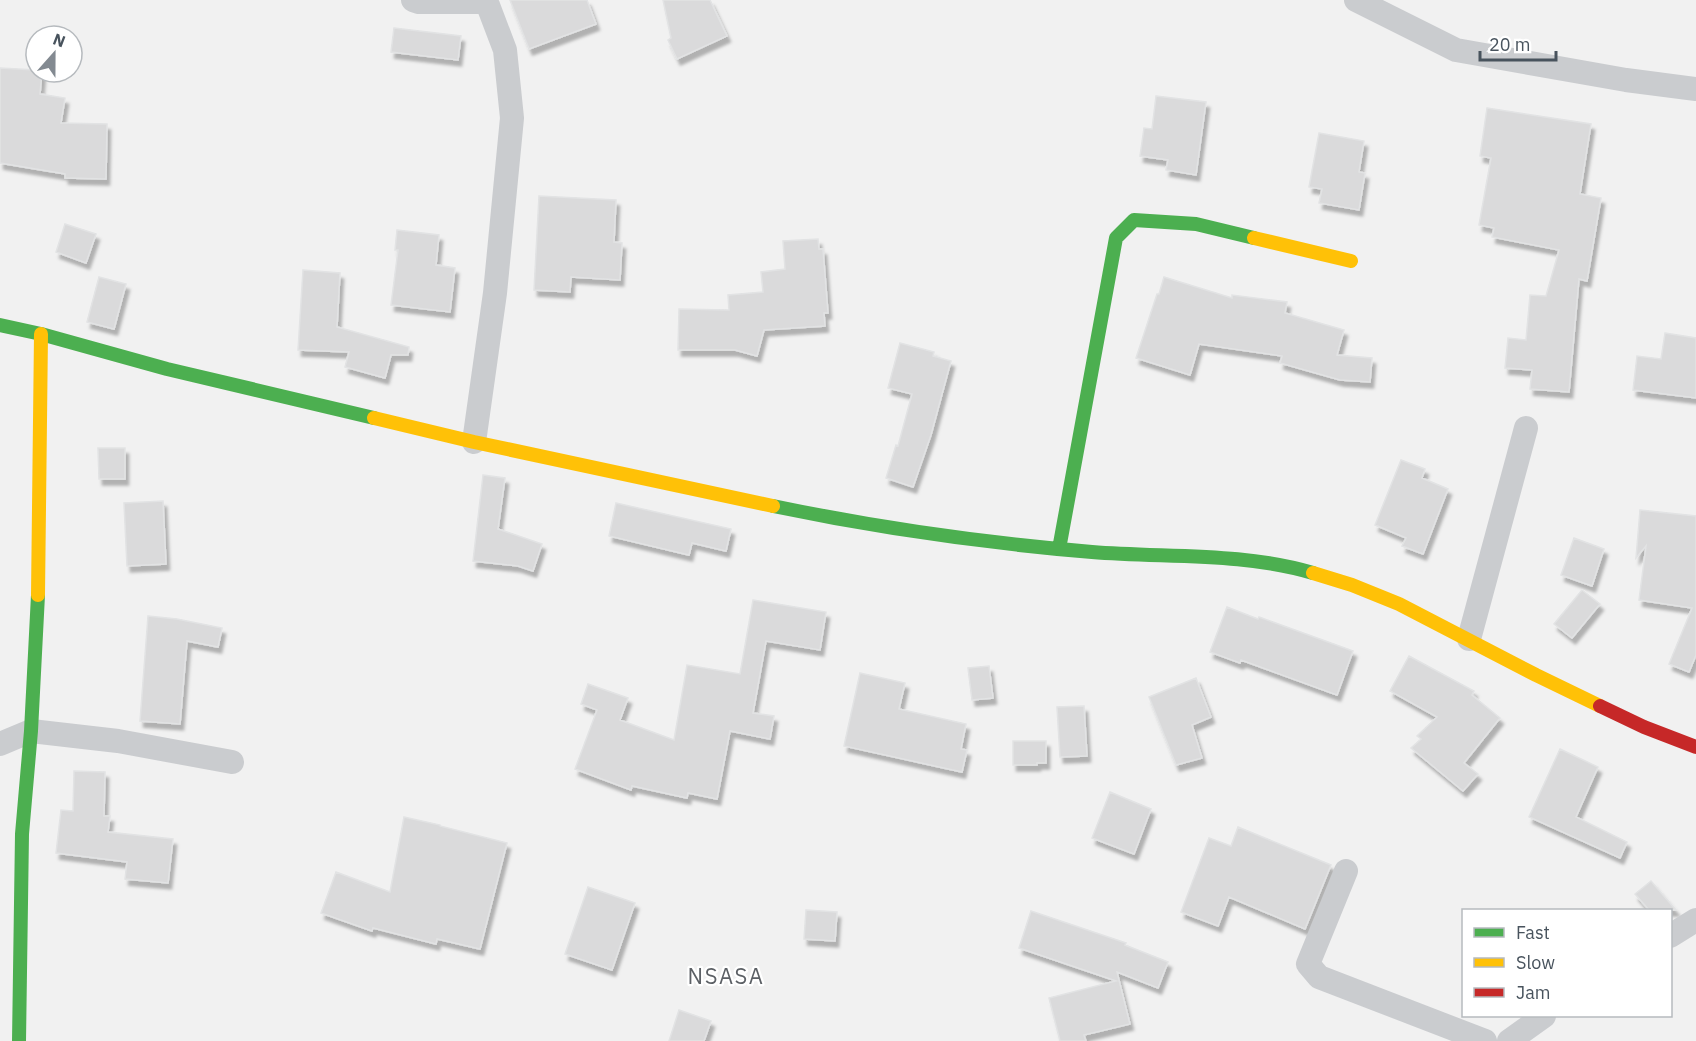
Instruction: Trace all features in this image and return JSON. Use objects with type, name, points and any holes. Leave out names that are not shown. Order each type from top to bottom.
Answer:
[{"type":"street","points":[[413,0],[419,2],[486,1],[505,50],[512,118],[495,293],[474,442]]},
{"type":"street","points":[[1356,0],[1456,50],[1696,90]]},
{"type":"street","points":[[1059,549],[1116,238],[1134,220],[1196,224],[1351,261]]},
{"type":"street","points":[[0,325],[167,369],[474,442],[826,517],[1008,544],[1095,552],[1217,558],[1305,571],[1352,585],[1399,604],[1608,710],[1696,747]]},
{"type":"street","points":[[19,1041],[22,834],[31,731],[38,590],[41,334]]},
{"type":"street","points":[[1469,639],[1526,428]]},
{"type":"street","points":[[0,744],[31,731],[118,741],[232,762]]},
{"type":"street","points":[[1346,871],[1308,964],[1319,977],[1485,1041]]},
{"type":"street","points":[[1672,935],[1696,920]]},
{"type":"street","points":[[1509,1041],[1543,1017]]},
{"type":"building","points":[[510,0],[587,0],[596,24],[529,49]]},
{"type":"building","points":[[663,0],[710,0],[727,36],[677,59],[668,40],[671,38]]},
{"type":"building","points":[[394,28],[461,36],[458,60],[391,52]]},
{"type":"building","points":[[0,68],[24,69],[24,84],[41,84],[40,94],[65,98],[61,123],[107,124],[106,179],[65,178],[65,174],[0,163]]},
{"type":"building","points":[[1156,96],[1206,102],[1196,175],[1166,170],[1168,160],[1140,156],[1144,128],[1152,129]]},
{"type":"building","points":[[1487,108],[1591,124],[1580,194],[1601,198],[1587,281],[1579,279],[1569,392],[1530,389],[1532,370],[1505,368],[1508,338],[1526,340],[1530,295],[1546,296],[1559,250],[1492,237],[1494,228],[1479,225],[1491,158],[1480,156]]},
{"type":"building","points":[[1319,133],[1364,141],[1359,172],[1365,173],[1359,210],[1319,203],[1322,189],[1309,187]]},
{"type":"building","points":[[539,196],[616,200],[614,242],[622,243],[620,280],[571,277],[570,292],[534,290]]},
{"type":"building","points":[[65,224],[96,234],[86,263],[56,252]]},
{"type":"building","points":[[397,230],[439,235],[436,265],[455,268],[450,312],[391,305],[398,250],[395,250]]},
{"type":"building","points":[[818,239],[819,249],[823,249],[828,313],[824,313],[825,326],[764,330],[757,356],[735,350],[678,350],[679,309],[729,310],[728,295],[763,292],[761,272],[785,269],[783,241]]},
{"type":"building","points":[[303,270],[340,273],[337,327],[409,347],[408,355],[391,355],[385,378],[345,367],[349,352],[298,350]]},
{"type":"building","points":[[99,277],[126,284],[114,329],[87,322]]},
{"type":"building","points":[[1164,277],[1232,298],[1232,295],[1287,302],[1285,313],[1344,330],[1337,355],[1372,358],[1370,382],[1340,380],[1280,363],[1282,356],[1199,344],[1190,375],[1136,358]]},
{"type":"building","points":[[1665,333],[1696,338],[1696,398],[1633,390],[1637,356],[1661,359]]},
{"type":"building","points":[[900,343],[934,352],[933,356],[951,361],[931,435],[913,487],[886,478],[896,445],[898,446],[912,394],[888,388]]},
{"type":"building","points":[[98,448],[125,448],[125,479],[99,479]]},
{"type":"building","points":[[1401,460],[1425,469],[1422,478],[1448,489],[1423,554],[1402,546],[1406,538],[1375,525]]},
{"type":"building","points":[[483,475],[505,478],[498,529],[542,544],[533,571],[518,566],[473,561]]},
{"type":"building","points":[[163,501],[166,564],[127,566],[124,503]]},
{"type":"building","points":[[616,503],[731,529],[726,551],[692,543],[689,555],[609,536]]},
{"type":"building","points":[[1640,510],[1696,516],[1696,655],[1689,672],[1669,664],[1692,608],[1639,600],[1646,546],[1636,558]]},
{"type":"building","points":[[1574,538],[1604,549],[1592,586],[1561,575]]},
{"type":"building","points":[[1582,590],[1600,604],[1572,638],[1554,624]]},
{"type":"building","points":[[753,600],[826,612],[820,650],[766,641],[753,713],[774,716],[770,739],[730,731],[717,799],[688,793],[687,798],[632,786],[631,790],[575,769],[597,710],[581,704],[588,684],[628,698],[620,720],[674,740],[687,665],[740,674]]},
{"type":"building","points":[[1227,607],[1353,651],[1337,695],[1241,660],[1240,663],[1210,652]]},
{"type":"building","points":[[148,616],[222,628],[218,647],[187,641],[180,724],[140,721]]},
{"type":"building","points":[[1409,656],[1474,691],[1472,695],[1500,718],[1464,763],[1478,774],[1463,791],[1411,748],[1421,739],[1417,736],[1437,717],[1390,691]]},
{"type":"building","points":[[989,666],[993,698],[972,700],[968,668]]},
{"type":"building","points":[[860,673],[905,683],[899,709],[966,724],[961,749],[967,750],[962,772],[844,746]]},
{"type":"building","points":[[1196,678],[1211,717],[1192,725],[1202,758],[1176,765],[1149,697]]},
{"type":"building","points":[[1084,706],[1087,756],[1060,757],[1057,707]]},
{"type":"building","points":[[1013,741],[1046,741],[1046,763],[1013,765]]},
{"type":"building","points":[[1560,749],[1598,767],[1576,817],[1627,842],[1620,858],[1529,817]]},
{"type":"building","points":[[74,771],[105,772],[104,816],[110,816],[108,832],[173,839],[168,883],[125,879],[127,862],[56,853],[61,810],[73,811]]},
{"type":"building","points":[[1110,792],[1151,809],[1134,854],[1092,838]]},
{"type":"building","points":[[404,817],[507,843],[480,949],[437,939],[436,944],[373,928],[372,931],[321,913],[336,872],[390,892]]},
{"type":"building","points":[[1238,827],[1331,865],[1305,929],[1229,897],[1218,926],[1181,912],[1209,838],[1231,846]]},
{"type":"building","points":[[1651,881],[1676,910],[1648,909],[1635,894]]},
{"type":"building","points":[[588,887],[635,903],[612,970],[565,954]]},
{"type":"building","points":[[806,910],[837,912],[835,941],[804,939]]},
{"type":"building","points":[[1031,911],[1126,943],[1125,945],[1168,962],[1158,988],[1117,972],[1130,1024],[1084,1035],[1086,1041],[1060,1041],[1049,998],[1116,981],[1019,948]]},
{"type":"building","points":[[679,1010],[711,1021],[704,1041],[669,1041]]},
{"type":"traffic: fast","points":[[1059,549],[1116,238],[1134,220],[1196,224],[1254,238]]},
{"type":"traffic: fast","points":[[0,325],[167,369],[374,418]]},
{"type":"traffic: fast","points":[[773,506],[892,528],[1012,544],[1120,554],[1231,559],[1286,566],[1313,573]]},
{"type":"traffic: fast","points":[[19,1041],[22,834],[31,731],[38,595]]},
{"type":"traffic: slow","points":[[1254,238],[1351,261]]},
{"type":"traffic: slow","points":[[38,595],[41,334]]},
{"type":"traffic: slow","points":[[374,418],[474,442],[773,506]]},
{"type":"traffic: slow","points":[[1313,573],[1352,585],[1399,604],[1600,706]]},
{"type":"traffic: jam","points":[[1600,706],[1644,727],[1696,747]]},
{"type":"district","name":"NSASA","points":[[726,975]]}]
